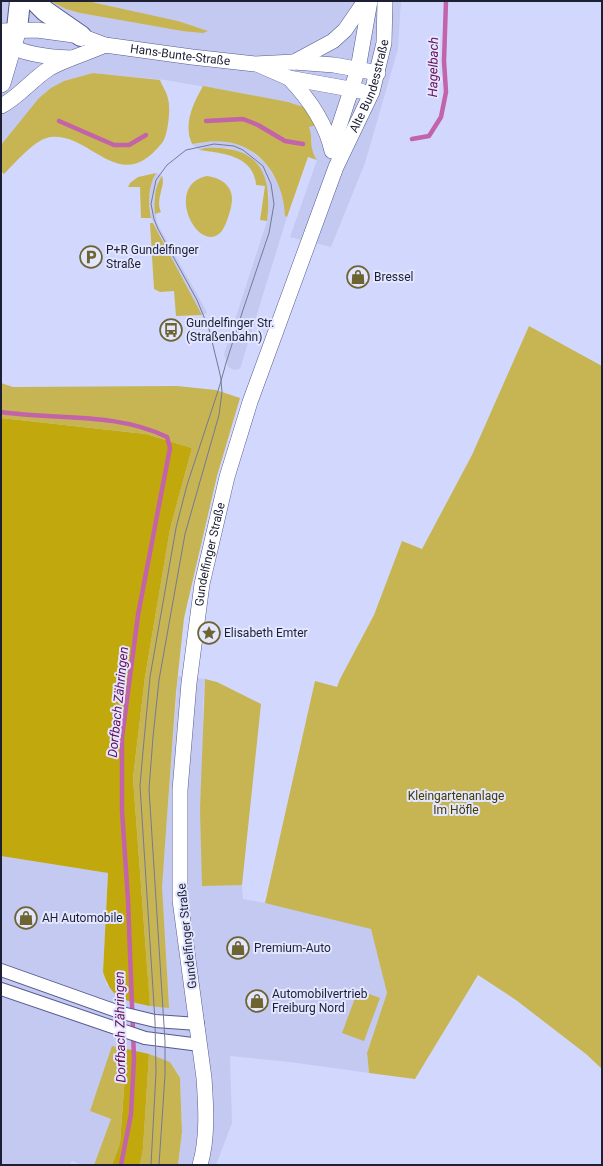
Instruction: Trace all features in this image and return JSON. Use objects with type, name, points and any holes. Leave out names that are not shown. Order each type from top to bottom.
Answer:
[{"type":"highway","points":[[9,30],[20,1]]},
{"type":"highway","points":[[35,1],[45,11],[81,36]]},
{"type":"main road","points":[[1,83],[9,30]]},
{"type":"street","points":[[294,62],[333,41],[345,30],[365,1]]},
{"type":"street","name":"Alte Bundesstraße","points":[[332,148],[358,69],[370,1]]},
{"type":"street","name":"Alte Bundesstraße","points":[[310,242],[336,167],[372,92],[378,73],[384,43],[385,1]]},
{"type":"street","name":"Hans-Bunte-Straße","points":[[9,30],[37,30],[81,36],[105,45],[255,64],[294,62],[334,65],[378,73]]},
{"type":"street","points":[[6,44],[54,57],[76,58]]},
{"type":"street","points":[[1,106],[11,101],[32,80],[52,68],[105,45]]},
{"type":"street","name":"Hans-Bunte-Straße","points":[[255,64],[289,78],[372,92]]},
{"type":"street","points":[[289,78],[303,92],[314,109],[332,148],[336,167]]},
{"type":"street","name":"Gundelfinger Straße","points":[[200,1165],[204,1144],[206,1103],[198,1024],[180,900],[180,798],[189,683],[202,584],[227,477],[244,422],[288,298],[310,242]]},
{"type":"street","points":[[1,970],[122,1013],[145,1019],[198,1024]]},
{"type":"street","points":[[1,988],[121,1031],[145,1038],[200,1045]]},
{"type":"shaded area","points":[[1,1],[50,1],[66,9],[80,13],[182,31],[207,31],[178,21],[87,1],[401,1],[398,49],[365,163],[331,247],[290,237],[317,160],[311,150],[312,141],[309,126],[317,125],[246,94],[165,80],[93,73],[64,81],[46,92],[1,145]]},
{"type":"shaded area","points":[[226,141],[246,147],[265,163],[280,186],[285,206],[285,216],[287,217],[240,369],[234,370],[228,367],[224,354],[267,221],[269,194],[261,170],[247,156],[231,148],[199,150],[192,144]]},
{"type":"shaded area","points":[[156,173],[162,176],[158,181],[154,197],[157,223],[207,312],[206,314],[202,315],[151,218],[149,197],[151,184]]},
{"type":"shaded area","points":[[211,390],[222,392],[179,601],[162,883],[178,676],[205,679],[203,705],[202,885],[242,885],[243,899],[283,906],[371,928],[387,993],[367,1053],[369,1073],[290,1062],[230,1056],[232,1123],[216,1165],[178,1165],[182,1132],[180,1078],[170,1062],[140,1165],[143,1149],[149,1054],[99,1087],[90,1111],[111,1119],[94,1165],[82,1165],[72,1161],[70,1165],[1,1165],[1,856],[108,873],[103,972],[107,986],[148,978],[158,599],[170,529]]},
{"type":"shaded area","points":[[1,418],[146,434],[192,448],[170,529],[145,677],[133,778],[150,1006],[120,997],[110,988],[103,972],[108,873],[1,856]]},
{"type":"shaded area","points":[[127,1049],[149,1054],[143,1149],[140,1165],[112,1165],[120,1143]]},
{"type":"green space","points":[[50,1],[87,1],[178,21],[208,31],[203,33],[182,31],[80,13],[66,9]]},
{"type":"green space","points":[[93,73],[160,80],[166,91],[169,103],[166,134],[162,143],[147,158],[132,164],[119,164],[106,159],[66,138],[45,138],[32,146],[4,174],[1,171],[1,145],[39,98],[51,88],[64,81]]},
{"type":"green space","points":[[203,86],[288,102],[306,108],[317,125],[309,127],[312,147],[317,160],[308,157],[287,217],[285,216],[284,203],[276,179],[261,159],[251,151],[240,145],[223,141],[192,144],[189,137],[190,114]]},
{"type":"green space","points":[[205,148],[223,148],[238,151],[250,157],[258,165],[264,176],[267,189],[267,221],[260,220],[265,186],[256,185],[254,175],[249,167],[235,157],[226,154],[199,150]]},
{"type":"green space","points":[[156,173],[151,184],[149,195],[151,218],[141,218],[140,187],[128,187],[130,183],[138,177]]},
{"type":"green space","points":[[162,176],[163,184],[159,202],[161,212],[155,214],[156,189]]},
{"type":"green space","points":[[207,176],[223,182],[230,189],[232,194],[231,207],[224,227],[221,232],[212,237],[203,235],[195,227],[189,216],[186,204],[187,192],[194,182]]},
{"type":"green space","points":[[150,223],[153,223],[202,315],[176,316],[174,291],[160,292],[154,289]]},
{"type":"green space","name":"Kleingartenanlage Im Höfle","points":[[529,326],[602,366],[602,1069],[586,1054],[516,1000],[478,975],[415,1079],[369,1073],[367,1053],[387,993],[371,929],[265,903],[315,681],[337,687],[374,615],[402,541],[422,549],[472,455]]},
{"type":"green space","points":[[1,383],[13,387],[177,386],[216,390],[240,398],[217,476],[184,618],[176,693],[162,887],[169,1008],[150,1006],[133,778],[145,677],[170,529],[192,448],[146,434],[1,418]]},
{"type":"green space","points":[[205,679],[217,682],[261,704],[242,885],[202,886],[200,809]]},
{"type":"green space","points":[[358,990],[380,998],[364,1041],[342,1033]]},
{"type":"green space","points":[[112,1046],[127,1049],[120,1143],[112,1165],[94,1165],[111,1119],[90,1111]]},
{"type":"green space","points":[[149,1054],[170,1062],[180,1078],[182,1132],[178,1165],[140,1165],[143,1149]]},
{"type":"waterway","name":"Hagelbach","points":[[412,139],[429,136],[441,117],[446,92],[444,61],[446,1]]},
{"type":"waterway","name":"Hagelbach","points":[[206,121],[243,119],[258,125],[285,141],[303,144]]},
{"type":"waterway","name":"Hagelbach","points":[[59,121],[114,145],[129,145],[146,135]]},
{"type":"waterway","name":"Dorfbach Zähringen","points":[[1,412],[86,418],[127,424],[147,429],[167,437],[170,448],[138,615],[122,738],[122,811],[128,900],[134,1058],[131,1114],[121,1165]]},
{"type":"tram line","points":[[151,1165],[156,1072],[155,1021],[140,786],[150,677],[176,528],[187,485],[218,391],[221,381],[226,363],[243,310],[269,233],[274,204],[271,184],[263,166],[243,150],[234,146],[214,144],[186,150],[167,165],[156,180],[151,204],[158,229],[197,300],[209,329],[221,379],[221,381],[222,392],[219,415],[185,534],[159,680],[153,737],[149,789],[165,1041],[165,1075],[159,1165]]},
{"type":"place","name":"P+R Gundelfinger Straße","points":[[91,257]]},
{"type":"place","name":"Bressel","points":[[358,277]]},
{"type":"place","name":"Gundelfinger Str. (Straßenbahn)","points":[[171,330]]},
{"type":"place","name":"Elisabeth Emter","points":[[209,633]]},
{"type":"place","name":"AH Automobile","points":[[26,918]]},
{"type":"place","name":"Premium-Auto","points":[[238,948]]},
{"type":"place","name":"Automobilvertrieb Freiburg Nord","points":[[257,1001]]}]
